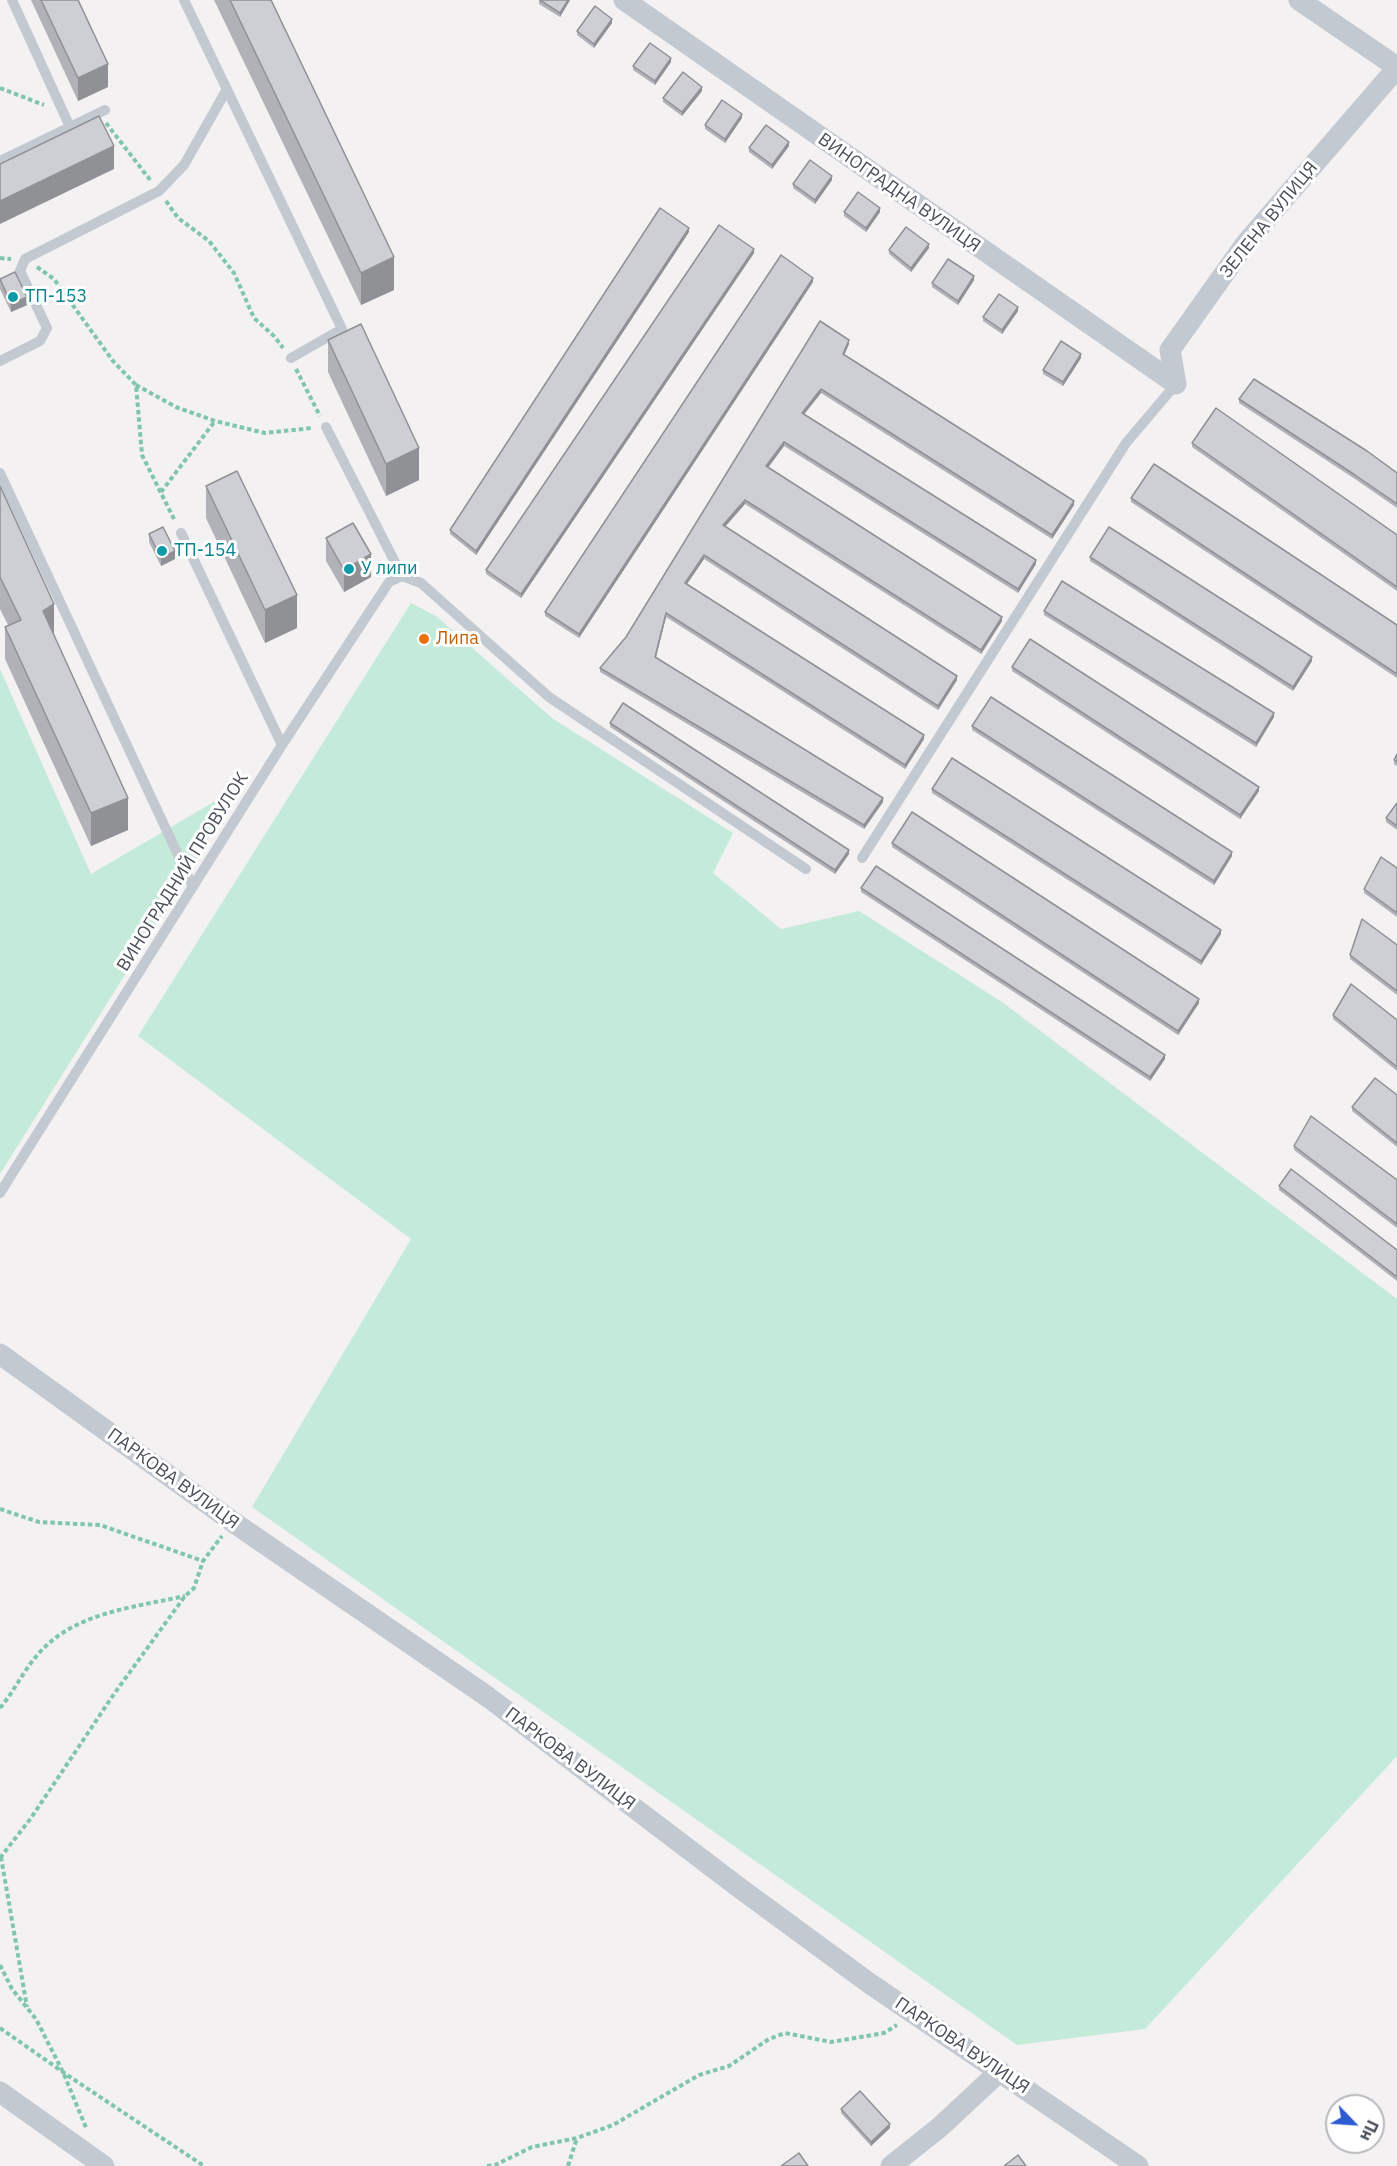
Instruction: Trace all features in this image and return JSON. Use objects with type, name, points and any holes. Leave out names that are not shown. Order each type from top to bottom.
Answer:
[{"type":"street","points":[[1299,0],[1397,68]]},
{"type":"street","name":"ВИНОГРАДНА ВУЛИЦЯ","points":[[635,4],[1176,384]]},
{"type":"street","name":"ЗЕЛЕНА ВУЛИЦЯ","points":[[1176,384],[1170,350],[1246,243],[1397,68]]},
{"type":"street","name":"ПАРКОВА ВУЛИЦЯ","points":[[0,1354],[233,1522],[488,1697],[869,1983],[1138,2166]]},
{"type":"street","points":[[891,2166],[940,2127],[1000,2071]]},
{"type":"street","points":[[0,2092],[98,2162]]},
{"type":"lane","points":[[12,0],[70,127]]},
{"type":"lane","points":[[184,0],[342,329],[291,358]]},
{"type":"lane","points":[[0,361],[40,341],[47,328],[20,271],[25,259],[159,191],[184,165],[226,89]]},
{"type":"lane","points":[[0,161],[105,110]]},
{"type":"lane","points":[[862,858],[1126,443],[1176,384]]},
{"type":"lane","points":[[326,426],[402,576],[421,583],[549,697],[806,869]]},
{"type":"lane","points":[[0,473],[193,887]]},
{"type":"lane","points":[[181,533],[282,746]]},
{"type":"lane","name":"ВИНОГРАДНИЙ ПРОВУЛОК","points":[[0,1193],[282,746],[389,582],[402,576]]},
{"type":"path","points":[[0,258],[25,259],[54,279],[113,361],[136,385],[176,407],[215,421],[265,433],[326,426],[291,358]]},
{"type":"path","points":[[136,385],[142,455],[181,533]]},
{"type":"path","points":[[161,493],[215,421]]},
{"type":"path","points":[[0,1509],[39,1522],[100,1525],[203,1561]]},
{"type":"path","points":[[27,2007],[0,1856],[32,1818],[114,1694],[185,1596],[194,1588],[203,1561],[233,1522]]},
{"type":"path","points":[[0,1708],[40,1652],[60,1635],[99,1615],[185,1596]]},
{"type":"path","points":[[0,1965],[12,1989],[36,2019],[63,2072],[86,2124],[98,2162]]},
{"type":"path","points":[[487,2166],[495,2165],[532,2147],[577,2138],[613,2125],[699,2075],[729,2066],[769,2039],[785,2033],[831,2042],[884,2033],[916,2015]]},
{"type":"path","points":[[0,2028],[204,2166]]},
{"type":"path","points":[[568,2166],[577,2138]]},
{"type":"green space","points":[[411,603],[436,616],[552,718],[733,833],[713,873],[781,929],[859,911],[1002,1002],[1397,1299],[1397,1756],[1145,2029],[1017,2045],[252,1507],[411,1239],[138,1036]]},
{"type":"green space","points":[[0,669],[91,874],[234,790],[195,863],[0,1174]]},
{"type":"building","points":[[41,0],[78,0],[108,64],[78,78]]},
{"type":"building","points":[[230,0],[271,0],[394,257],[361,273]]},
{"type":"building","points":[[540,0],[568,0],[560,13]]},
{"type":"building","points":[[595,6],[612,19],[594,44],[577,31]]},
{"type":"building","points":[[650,43],[671,58],[655,81],[633,66]]},
{"type":"building","points":[[683,72],[702,87],[682,112],[663,98]]},
{"type":"building","points":[[722,100],[742,114],[725,139],[705,125]]},
{"type":"building","points":[[99,116],[114,146],[0,201],[0,164]]},
{"type":"building","points":[[766,125],[789,142],[772,165],[749,148]]},
{"type":"building","points":[[810,160],[832,176],[815,200],[793,184]]},
{"type":"building","points":[[858,192],[880,208],[866,228],[844,212]]},
{"type":"building","points":[[660,208],[689,228],[476,551],[450,530]]},
{"type":"building","points":[[719,225],[754,249],[521,594],[486,570]]},
{"type":"building","points":[[906,227],[929,244],[911,268],[889,250]]},
{"type":"building","points":[[781,255],[813,278],[579,634],[545,612]]},
{"type":"building","points":[[948,259],[974,276],[958,301],[932,283]]},
{"type":"building","points":[[15,272],[27,297],[11,304],[0,279]]},
{"type":"building","points":[[999,294],[1018,307],[1002,330],[983,317]]},
{"type":"building","points":[[820,321],[849,340],[843,354],[1074,501],[1052,535],[821,389],[802,413],[1036,560],[1018,589],[784,442],[766,466],[1002,617],[981,650],[745,500],[723,525],[957,676],[938,706],[704,555],[685,583],[924,735],[905,765],[666,613],[655,657],[883,798],[864,825],[600,668],[626,637]]},
{"type":"building","points":[[361,324],[419,448],[386,464],[328,340]]},
{"type":"building","points":[[1061,341],[1081,354],[1063,382],[1043,370]]},
{"type":"building","points":[[1254,379],[1367,451],[1397,473],[1397,504],[1239,399]]},
{"type":"building","points":[[1216,408],[1397,535],[1397,587],[1192,443]]},
{"type":"building","points":[[1154,464],[1397,625],[1397,674],[1131,498]]},
{"type":"building","points":[[237,471],[297,595],[265,610],[206,486]]},
{"type":"building","points":[[0,486],[54,604],[43,611],[128,798],[91,813],[5,627],[21,620],[0,577]]},
{"type":"building","points":[[353,523],[371,554],[344,570],[326,538]]},
{"type":"building","points":[[163,527],[175,551],[161,558],[149,534]]},
{"type":"building","points":[[1109,527],[1312,657],[1293,687],[1090,557]]},
{"type":"building","points":[[1062,581],[1274,713],[1256,743],[1044,611]]},
{"type":"building","points":[[1030,639],[1259,787],[1240,815],[1012,667]]},
{"type":"building","points":[[991,697],[1232,852],[1214,881],[972,726]]},
{"type":"building","points":[[623,703],[849,850],[835,870],[610,723]]},
{"type":"building","points":[[952,758],[1221,930],[1201,961],[932,789]]},
{"type":"building","points":[[1397,803],[1397,826],[1386,818]]},
{"type":"building","points":[[912,812],[1199,999],[1178,1031],[892,843]]},
{"type":"building","points":[[1381,857],[1397,868],[1397,913],[1364,889]]},
{"type":"building","points":[[876,866],[1165,1055],[1150,1077],[861,888]]},
{"type":"building","points":[[1362,919],[1397,945],[1397,991],[1350,955]]},
{"type":"building","points":[[1351,984],[1397,1020],[1397,1067],[1333,1015]]},
{"type":"building","points":[[1375,1078],[1397,1095],[1397,1143],[1352,1107]]},
{"type":"building","points":[[1311,1116],[1397,1180],[1397,1224],[1294,1146]]},
{"type":"building","points":[[1291,1169],[1397,1250],[1397,1277],[1279,1186]]},
{"type":"building","points":[[860,2091],[890,2124],[871,2142],[841,2109]]},
{"type":"building","points":[[799,2153],[808,2166],[781,2166]]},
{"type":"building","points":[[1018,2155],[1026,2166],[1004,2166]]},
{"type":"place","name":"ТП-153","points":[[13,297]]},
{"type":"place","name":"ТП-154","points":[[162,551]]},
{"type":"place","name":"У липи","points":[[349,569]]},
{"type":"place","name":"Липа","points":[[424,639]]}]
